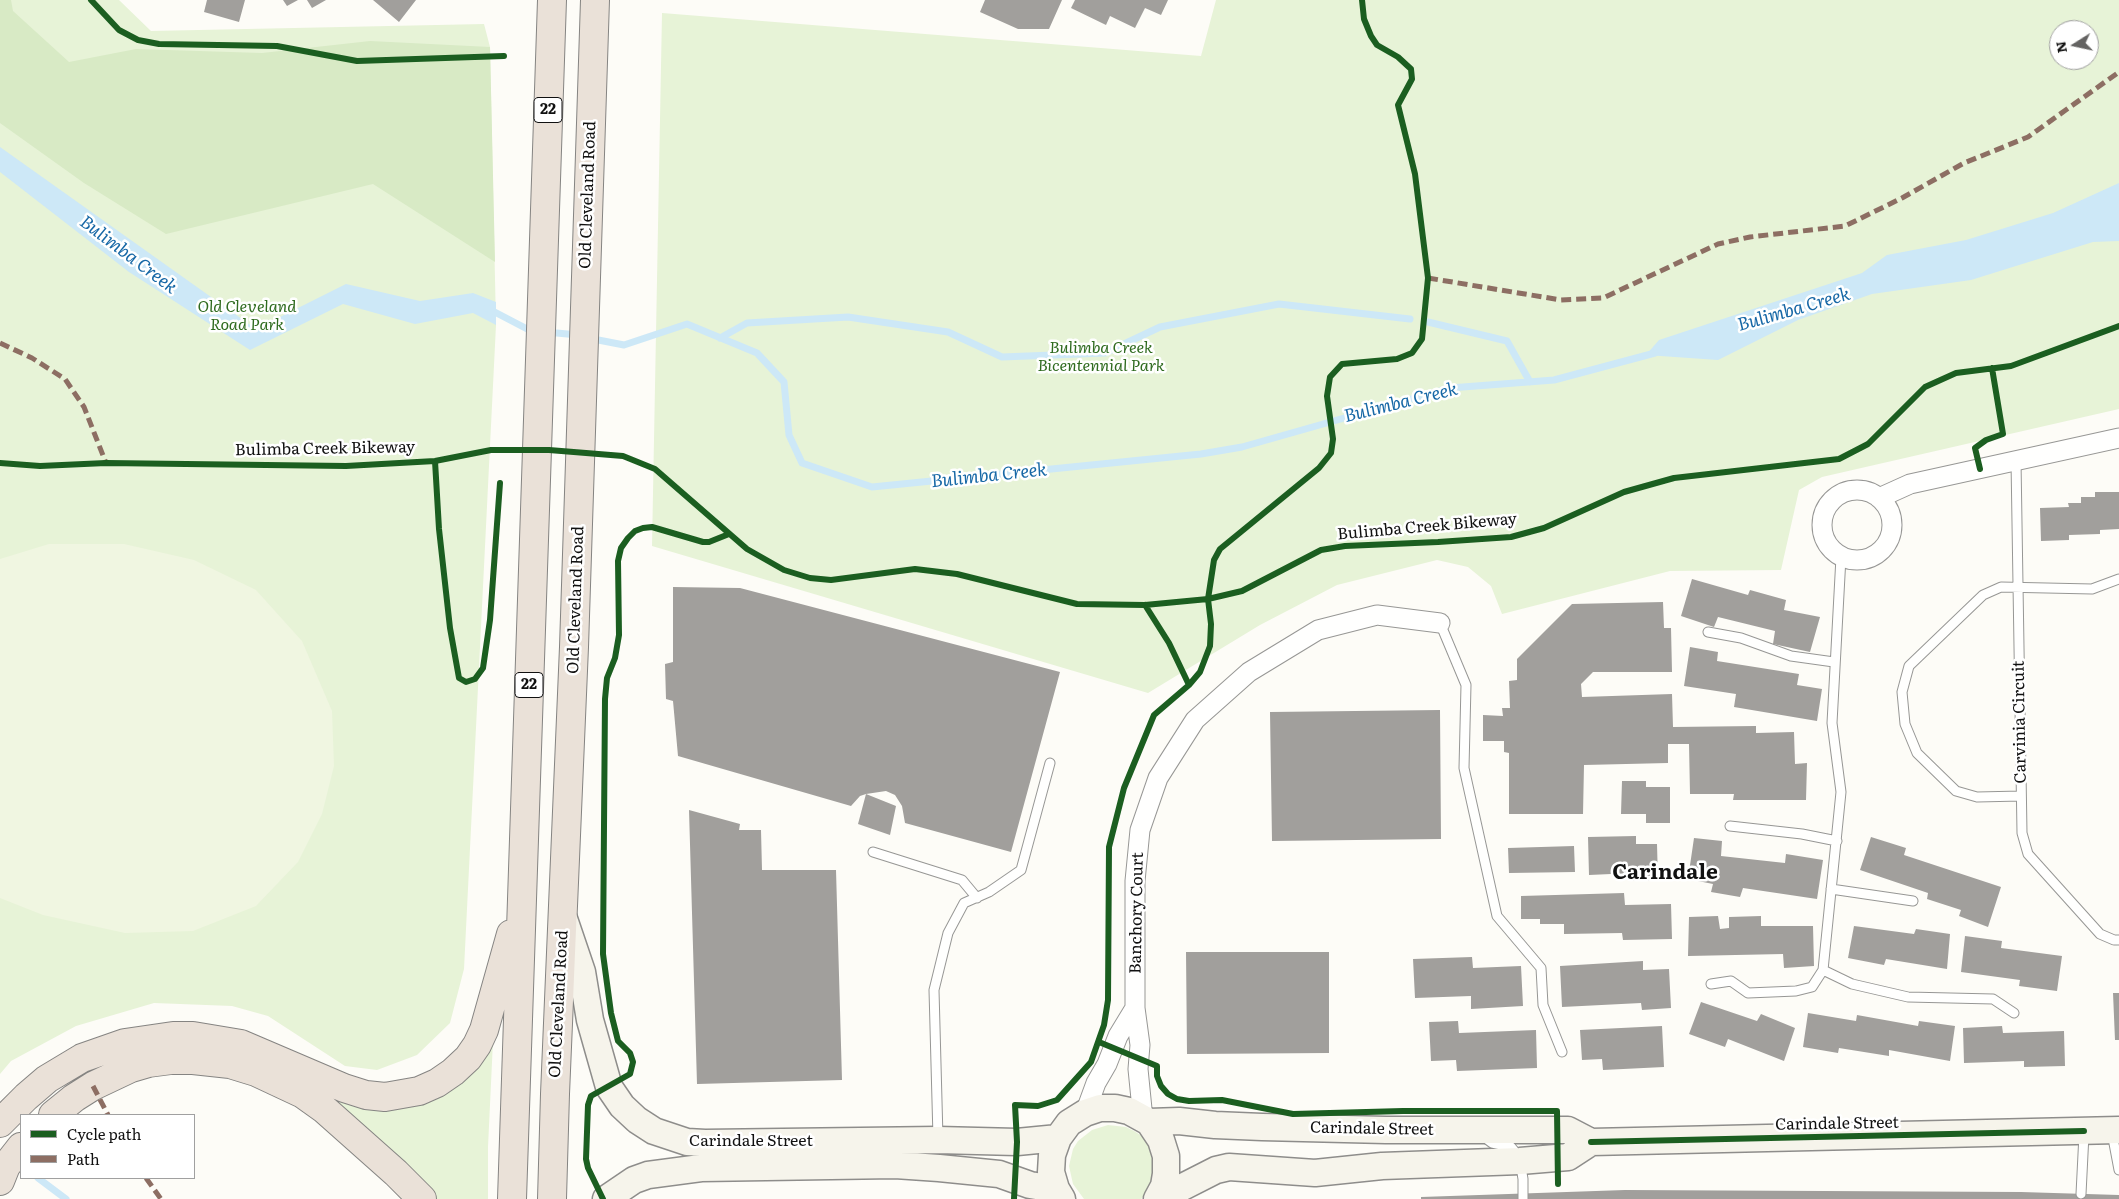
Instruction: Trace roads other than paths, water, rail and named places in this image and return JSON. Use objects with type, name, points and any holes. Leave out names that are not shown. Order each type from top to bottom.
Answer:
[{"type":"highway","name":"22","points":[[512,1199],[524,890],[524,823],[552,0]]},
{"type":"highway","name":"Old Cleveland Road","points":[[552,1199],[580,481],[595,0]]},
{"type":"highway","points":[[0,1123],[47,1079],[82,1058],[125,1043],[173,1036],[193,1036],[241,1044],[344,1088],[366,1095],[385,1097],[402,1095],[437,1083],[468,1058],[481,1037],[524,890]]},
{"type":"highway","points":[[54,1114],[93,1086],[131,1068],[148,1063],[193,1060],[230,1064],[256,1072],[303,1094],[331,1115],[422,1199]]},
{"type":"highway","points":[[0,1181],[6,1166],[20,1148]]},
{"type":"street","points":[[1879,498],[1910,484],[2119,438]]},
{"type":"street","points":[[1851,491],[1864,491],[1879,498],[1887,507],[1892,522],[1892,534],[1888,543],[1878,554],[1867,559],[1858,561],[1841,557],[1829,546],[1822,530],[1823,518],[1828,507],[1836,497],[1851,491]]},
{"type":"street","name":"Banchory Court","points":[[1146,1120],[1138,1069],[1140,1045],[1136,1008],[1135,881],[1140,830],[1158,778],[1195,720],[1249,672],[1318,630],[1377,615],[1440,623]]},
{"type":"street","name":"Carindale Street","points":[[564,918],[582,972],[590,1020],[609,1087],[622,1106],[637,1120],[654,1131],[687,1142],[938,1154],[1060,1196]]},
{"type":"street","points":[[1085,1113],[1096,1083],[1107,1064],[1118,1036],[1136,1008]]},
{"type":"street","points":[[1060,1196],[1051,1172],[1052,1155],[1058,1138],[1069,1123],[1085,1113],[1100,1108],[1115,1108],[1129,1111],[1146,1120],[1161,1140],[1166,1156],[1166,1174],[1164,1186],[1158,1199]]},
{"type":"street","name":"Carindale Street","points":[[1146,1120],[1262,1128],[1568,1130],[1591,1142],[2115,1130]]},
{"type":"street","name":"Carindale Street","points":[[606,1199],[634,1180],[648,1175],[701,1168],[896,1165],[938,1154],[1058,1138]]},
{"type":"street","name":"Carindale Street","points":[[1158,1199],[1216,1170],[1230,1167],[1315,1173],[1382,1166],[1520,1161],[1568,1157],[1591,1142]]},
{"type":"lane","name":"Carvinia Circuit","points":[[2016,461],[2022,832],[2028,854],[2100,934],[2114,940],[2119,940]]},
{"type":"lane","points":[[1711,984],[1731,981],[1748,992],[1796,991],[1812,987],[1823,970],[1841,792],[1832,722],[1841,557]]},
{"type":"lane","points":[[2021,796],[1977,797],[1956,790],[1917,752],[1905,724],[1902,692],[1909,666],[1983,595],[2001,587],[2092,589],[2119,579]]},
{"type":"lane","points":[[1440,623],[1466,685],[1464,768],[1497,916],[1541,968],[1544,1005],[1562,1052]]},
{"type":"lane","points":[[1708,632],[1741,638],[1791,656],[1834,662]]},
{"type":"lane","points":[[938,1154],[934,990],[948,933],[964,903],[990,892],[1021,870],[1050,763]]},
{"type":"lane","points":[[1730,826],[1802,834],[1837,841]]},
{"type":"lane","points":[[873,852],[962,880],[977,898]]},
{"type":"lane","points":[[1831,889],[1913,901]]},
{"type":"lane","points":[[1823,970],[1852,984],[1908,998],[1993,999],[2014,1013]]},
{"type":"lane","points":[[1476,1130],[1492,1143],[1510,1147],[1516,1152],[1520,1161],[1524,1199]]},
{"type":"lane","points":[[2115,1130],[2119,1170]]},
{"type":"lane","points":[[2081,1194],[2084,1164],[2084,1131]]},
{"type":"water","points":[[0,147],[256,329],[346,284],[420,301],[473,293],[496,302],[496,325],[473,313],[415,324],[343,304],[250,350],[129,272],[0,172]]},
{"type":"water","name":"Bulimba Creek","points":[[2119,183],[2119,241],[2093,242],[1971,280],[1872,294],[1798,320],[1718,360],[1646,355],[1659,340],[1862,273],[1887,255],[1966,240],[2053,213]]},
{"type":"waterway","points":[[720,338],[747,323],[848,317],[948,332],[1002,357],[1105,353],[1160,327],[1279,304],[1410,319]]},
{"type":"waterway","name":"Bulimba Creek","points":[[487,308],[531,331],[536,331]]},
{"type":"waterway","points":[[1428,322],[1507,341],[1530,382]]},
{"type":"waterway","name":"Bulimba Creek","points":[[588,338],[624,345],[687,324],[757,353],[784,382],[789,435],[802,463],[872,487],[1201,454],[1242,447],[1450,388],[1554,380],[1655,353]]},
{"type":"waterway","name":"Bulimba Creek","points":[[546,332],[578,335]]},
{"type":"waterway","points":[[39,1179],[66,1199]]},
{"type":"district","name":"Carindale","points":[[1665,873]]},
{"type":"park label","name":"Old Cleveland Road Park","points":[[247,316]]},
{"type":"park label","name":"Bulimba Creek Bicentennial Park","points":[[1101,357]]}]
